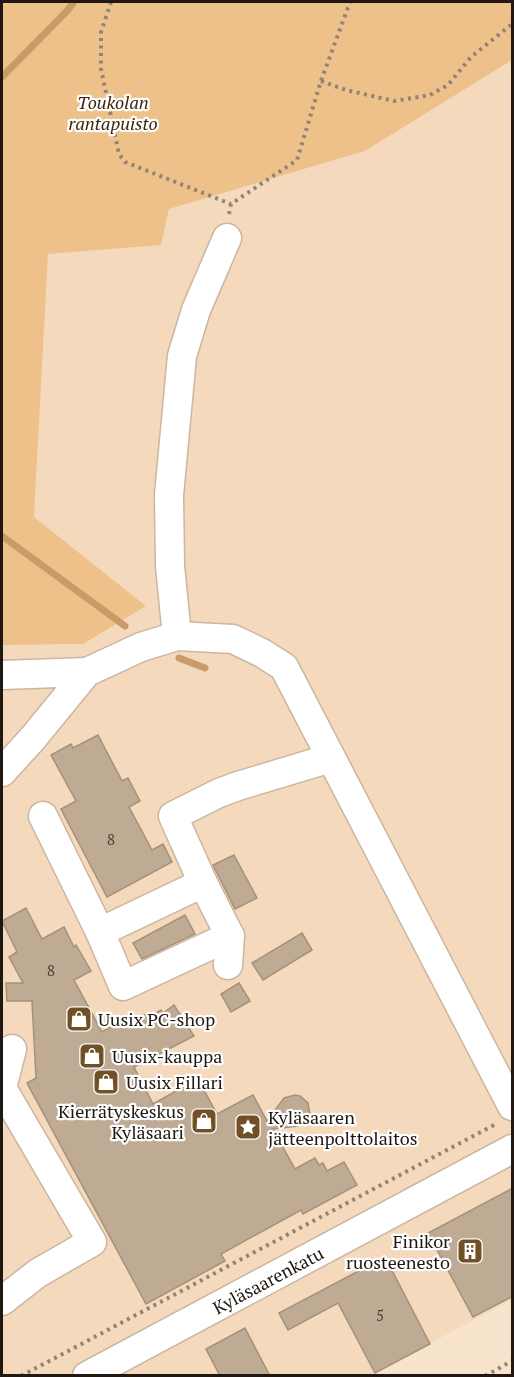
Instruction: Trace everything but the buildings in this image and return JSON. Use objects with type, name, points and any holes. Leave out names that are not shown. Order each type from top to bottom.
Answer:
[{"type":"street","points":[[177,636],[170,566],[169,495],[182,356],[196,310],[227,238]]},
{"type":"street","points":[[2,675],[87,672],[141,647],[177,636],[233,639],[284,667],[507,1113]]},
{"type":"street","points":[[2,772],[87,672]]},
{"type":"street","points":[[228,965],[230,936],[173,816],[229,789],[331,758]]},
{"type":"street","points":[[43,816],[100,932],[123,986],[230,936]]},
{"type":"street","points":[[100,932],[203,883]]},
{"type":"street","points":[[2,1301],[38,1273],[92,1242],[2,1088],[12,1049]]},
{"type":"street","name":"Kyläsaarenkatu","points":[[87,1376],[513,1149]]},
{"type":"path","points":[[111,2],[101,32],[101,69],[119,154],[125,162],[231,204]]},
{"type":"path","points":[[227,238],[231,204],[297,160],[321,81],[350,2]]},
{"type":"path","points":[[321,81],[346,90],[394,101],[430,95],[448,85],[471,57],[513,24]]},
{"type":"path","points":[[21,1376],[507,1113]]},
{"type":"path","points":[[485,1376],[513,1361]]},
{"type":"shaded area","points":[[512,60],[512,1300],[370,1375],[2,1375],[2,645],[83,644],[146,606],[34,517],[48,254],[161,245],[169,209],[365,151]]},
{"type":"green space","name":"Toukolan rantapuisto","points":[[2,2],[512,2],[512,60],[365,151],[169,209],[161,245],[48,254],[34,517],[146,606],[83,644],[2,645]]},
{"type":"waterway","points":[[2,77],[74,2]]},
{"type":"waterway","points":[[2,536],[125,626]]},
{"type":"waterway","points":[[179,658],[205,668]]},
{"type":"place","name":"Uusix PC-shop","points":[[79,1019]]},
{"type":"place","name":"Uusix-kauppa","points":[[92,1056]]},
{"type":"place","name":"Uusix Fillari","points":[[106,1082]]},
{"type":"place","name":"Kierrätyskeskus Kyläsaari","points":[[204,1121]]},
{"type":"place","name":"Kyläsaaren jätteenpolttolaitos","points":[[248,1127]]},
{"type":"place","name":"Finikor ruosteenesto","points":[[470,1251]]}]
